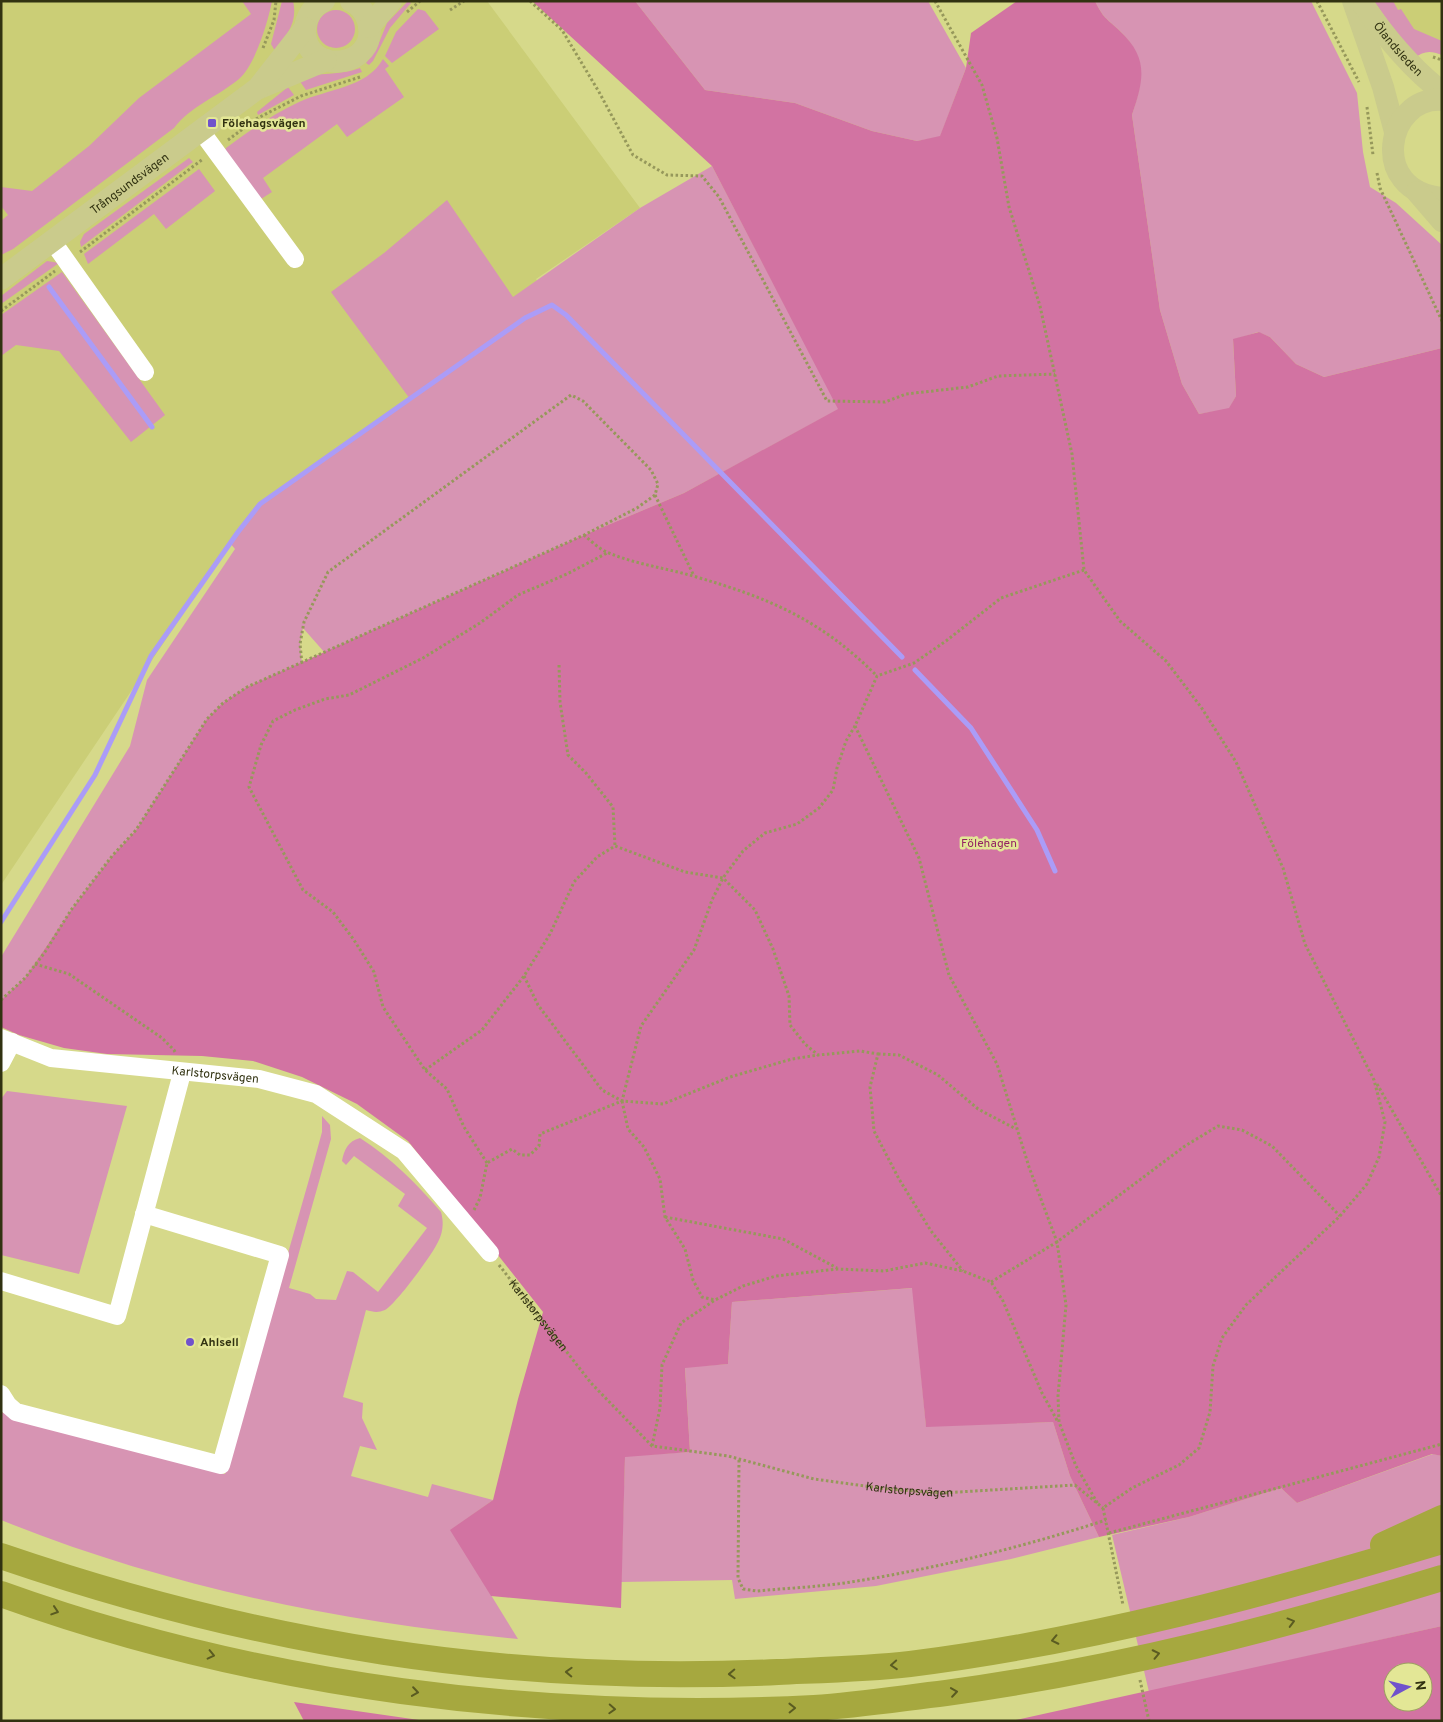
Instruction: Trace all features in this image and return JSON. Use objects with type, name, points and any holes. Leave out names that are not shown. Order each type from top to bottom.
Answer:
[{"type":"highway","points":[[1298,1585],[1442,1518]]},
{"type":"highway","points":[[1,1556],[86,1585],[176,1611],[288,1636],[371,1651],[458,1663],[544,1671],[622,1674],[760,1673],[906,1664],[1047,1642],[1156,1620],[1298,1585],[1442,1541]]},
{"type":"highway","points":[[1,1594],[164,1644],[282,1671],[453,1698],[625,1710],[816,1708],[1016,1683],[1244,1635],[1347,1607],[1442,1578]]},
{"type":"highway","points":[[1347,1607],[1442,1595]]},
{"type":"main road","name":"Trångsundsvägen","points":[[258,88],[305,16],[324,1]]},
{"type":"main road","points":[[305,16],[310,47],[317,55],[326,60],[348,61],[357,56],[369,38],[369,27],[362,9],[351,1]]},
{"type":"main road","points":[[369,27],[391,1]]},
{"type":"main road","name":"Ölandsleden","points":[[1353,1],[1366,34],[1396,81],[1399,125],[1392,149],[1395,166],[1404,181],[1417,192],[1442,221]]},
{"type":"main road","name":"Ölandsleden","points":[[1361,1],[1381,30],[1415,68],[1442,92]]},
{"type":"main road","name":"Trångsundsvägen","points":[[1,279],[258,88],[326,60]]},
{"type":"main road","points":[[1399,125],[1417,106],[1442,100]]},
{"type":"main road","points":[[1417,192],[1430,197],[1442,198]]},
{"type":"street","points":[[200,131],[295,258]]},
{"type":"street","points":[[53,242],[145,372]]},
{"type":"street","points":[[1,1063],[6,1040]]},
{"type":"street","name":"Karlstorpsvägen","points":[[6,1040],[51,1058],[182,1073],[259,1079],[316,1094],[404,1151],[490,1253]]},
{"type":"street","points":[[1,1281],[117,1316],[182,1073]]},
{"type":"street","points":[[1,1394],[8,1405],[16,1412],[221,1465],[280,1255],[144,1214]]},
{"type":"path","points":[[450,10],[464,1]]},
{"type":"path","points":[[530,1],[562,30],[599,92],[633,156],[667,175],[702,176],[719,197],[827,401],[885,402],[906,394],[968,387],[998,376],[1055,374]]},
{"type":"path","points":[[935,1],[982,85],[997,138],[1003,183],[1040,306],[1072,454],[1084,570],[1120,621],[1166,661],[1201,707],[1236,762],[1283,868],[1305,944],[1374,1080],[1442,1197]]},
{"type":"path","points":[[302,664],[300,644],[304,622],[328,572],[571,395],[583,401],[651,470],[658,484],[655,496],[694,576]]},
{"type":"path","points":[[1,1000],[25,978],[71,910],[112,856],[136,830],[207,719],[223,703],[248,686],[302,664],[584,536],[637,508],[655,496]]},
{"type":"path","points":[[584,536],[607,553],[694,576],[766,600],[810,621],[850,649],[877,676]]},
{"type":"path","points":[[464,1220],[472,1213],[480,1198],[487,1163],[464,1127],[447,1089],[425,1070],[383,1007],[374,972],[354,940],[333,912],[303,890],[284,858],[249,787],[261,745],[273,721],[294,710],[325,699],[349,695],[423,658],[480,623],[518,595],[567,574],[607,553]]},
{"type":"path","points":[[715,1300],[702,1297],[693,1280],[685,1249],[664,1217],[660,1179],[644,1147],[628,1129],[622,1102],[641,1026],[694,950],[712,900],[723,878],[742,851],[765,833],[797,824],[819,808],[833,790],[837,768],[846,741],[855,726],[877,676],[914,663],[946,641],[1001,598],[1084,570]]},
{"type":"path","points":[[559,665],[560,702],[568,755],[586,773],[613,807],[615,846]]},
{"type":"path","points":[[855,726],[920,858],[949,975],[997,1064],[1017,1130],[1057,1242],[1066,1305],[1058,1396],[1059,1422]]},
{"type":"path","points":[[425,1070],[482,1030],[524,976],[550,934],[574,882],[597,857],[615,846]]},
{"type":"path","points":[[615,846],[685,872],[723,878],[755,910],[773,949],[789,996],[790,1024],[805,1044],[818,1055]]},
{"type":"path","points":[[35,964],[69,974],[162,1038],[174,1050],[182,1073]]},
{"type":"path","points":[[524,976],[538,1004],[602,1090],[622,1102]]},
{"type":"path","points":[[487,1163],[512,1149],[520,1155],[530,1155],[539,1146],[540,1134],[622,1102],[663,1104],[730,1077],[792,1059],[860,1051],[900,1055],[938,1075],[978,1109],[1017,1130]]},
{"type":"path","points":[[878,1054],[870,1087],[874,1131],[898,1179],[931,1231],[963,1271]]},
{"type":"path","points":[[1114,1565],[1103,1508],[1132,1488],[1179,1465],[1199,1448],[1210,1412],[1214,1366],[1222,1338],[1246,1305],[1340,1216],[1366,1184],[1379,1157],[1385,1122],[1374,1080]]},
{"type":"path","points":[[990,1282],[1057,1242],[1185,1146],[1218,1126],[1242,1130],[1272,1146],[1340,1216]]},
{"type":"path","points":[[664,1217],[783,1239],[838,1269]]},
{"type":"path","name":"Karlstorpsvägen","points":[[490,1253],[591,1383],[652,1446],[728,1456],[814,1479],[887,1489],[942,1493],[1075,1485],[1103,1508]]},
{"type":"path","points":[[652,1446],[660,1408],[662,1365],[681,1323],[715,1300],[742,1286],[776,1276],[838,1269],[884,1271],[925,1263],[963,1271],[990,1282],[1004,1301],[1042,1393],[1059,1422],[1076,1466],[1098,1504]]},
{"type":"path","points":[[1109,1533],[1442,1444]]},
{"type":"path","points":[[740,1460],[738,1578],[743,1589],[757,1591],[850,1582],[1014,1548],[1106,1520]]},
{"type":"shaded area","points":[[1,1],[487,1],[640,208],[536,279],[552,305],[238,532],[1,885]]},
{"type":"shaded area","points":[[242,1],[272,1],[264,31],[255,54],[239,79],[188,114],[174,128],[13,249],[1,255],[1,221],[8,215],[1,206],[1,187],[32,191],[89,146],[139,98],[251,14]]},
{"type":"shaded area","points":[[282,1],[293,1],[294,16],[290,28],[275,51],[271,44]]},
{"type":"shaded area","points":[[408,1],[411,3],[390,28],[373,61],[369,65],[366,63],[376,50],[387,23]]},
{"type":"shaded area","points":[[635,1],[928,1],[966,68],[940,137],[917,141],[872,131],[795,103],[705,90]]},
{"type":"shaded area","points":[[1095,1],[1311,1],[1357,93],[1363,152],[1370,187],[1396,203],[1442,245],[1442,348],[1324,377],[1296,364],[1270,337],[1258,332],[1233,340],[1236,396],[1229,409],[1199,414],[1182,384],[1160,310],[1132,115],[1139,91],[1139,60],[1128,40],[1105,17]]},
{"type":"shaded area","points":[[1374,1],[1442,1],[1442,55],[1432,51],[1423,52],[1414,58]]},
{"type":"shaded area","points":[[1374,1],[1393,1],[1398,10],[1401,9],[1414,29],[1442,41],[1442,55],[1427,52],[1414,58]]},
{"type":"shaded area","points":[[418,9],[425,11],[439,29],[392,63],[385,56],[396,32]]},
{"type":"shaded area","points":[[336,10],[343,11],[349,16],[354,22],[354,36],[349,42],[343,47],[336,48],[329,47],[323,42],[318,36],[317,29],[318,22],[323,16],[329,11]]},
{"type":"shaded area","points":[[383,59],[389,66],[385,69],[404,97],[347,137],[337,124],[263,178],[272,192],[261,199],[224,154],[226,148],[261,123],[289,107],[357,82],[376,69]]},
{"type":"shaded area","points":[[360,68],[362,72],[306,90],[299,80],[314,75],[344,72]]},
{"type":"shaded area","points":[[288,87],[294,95],[258,115],[257,112]]},
{"type":"shaded area","points":[[189,158],[193,162],[81,247],[80,242],[84,234]]},
{"type":"shaded area","points":[[712,166],[839,409],[684,493],[584,535],[325,653],[303,628],[300,644],[302,664],[247,687],[159,796],[136,830],[112,856],[71,910],[25,978],[1,1000],[1,957],[130,746],[147,680],[235,549],[230,543],[260,504],[410,399],[331,292],[384,253],[447,200],[513,297],[640,208]]},
{"type":"shaded area","points":[[199,169],[215,191],[166,229],[154,214],[88,264],[84,254]]},
{"type":"shaded area","points":[[47,261],[59,263],[1,304],[1,296]]},
{"type":"shaded area","points":[[62,272],[165,415],[131,442],[59,351],[16,345],[1,356],[1,315]]},
{"type":"shaded area","points":[[7,1091],[127,1106],[79,1274],[1,1255],[1,1099]]},
{"type":"shaded area","points":[[322,1116],[330,1125],[331,1139],[289,1288],[310,1294],[316,1299],[336,1300],[347,1271],[353,1272],[378,1292],[427,1228],[398,1206],[405,1194],[354,1156],[346,1165],[342,1161],[347,1146],[356,1139],[360,1138],[403,1172],[441,1212],[442,1220],[441,1235],[438,1242],[397,1299],[385,1310],[376,1312],[366,1310],[343,1397],[363,1403],[362,1418],[377,1450],[360,1446],[351,1476],[428,1497],[432,1484],[493,1500],[451,1530],[518,1639],[385,1623],[255,1598],[191,1583],[127,1564],[64,1544],[1,1520],[1,1412],[225,1474],[322,1132]]},
{"type":"shaded area","points":[[913,1288],[926,1426],[1053,1422],[1070,1476],[1099,1537],[1011,1559],[876,1586],[735,1599],[732,1580],[621,1582],[625,1456],[690,1452],[685,1367],[728,1364],[732,1302]]},
{"type":"shaded area","points":[[1433,1454],[1442,1456],[1442,1626],[1149,1692],[1112,1535],[1189,1517],[1281,1488],[1297,1503]]},
{"type":"green space","name":"Fölehagen","points":[[532,1],[635,1],[705,90],[795,103],[872,131],[917,141],[940,136],[966,68],[971,33],[1017,1],[1095,1],[1105,17],[1129,40],[1139,60],[1141,80],[1132,115],[1160,310],[1182,384],[1199,414],[1229,408],[1236,396],[1233,339],[1259,332],[1270,337],[1296,364],[1324,377],[1442,348],[1442,1456],[1432,1454],[1297,1503],[1281,1488],[1189,1517],[1099,1537],[1070,1476],[1053,1422],[926,1427],[912,1288],[732,1302],[728,1364],[685,1368],[690,1452],[625,1457],[621,1608],[491,1596],[450,1530],[493,1500],[518,1399],[543,1312],[408,1141],[357,1104],[302,1077],[253,1061],[202,1056],[107,1054],[64,1048],[19,1035],[1,1027],[1,1000],[25,978],[71,910],[112,856],[136,830],[207,719],[223,703],[247,687],[584,535],[684,493],[838,409],[712,166]]},
{"type":"green space","points":[[1442,1626],[1442,1721],[1011,1721]]},
{"type":"green space","points":[[294,1702],[426,1721],[304,1721]]},
{"type":"waterway","points":[[49,287],[152,427]]},
{"type":"waterway","points":[[1,922],[95,775],[151,656],[238,532],[260,504],[525,318],[552,305],[566,315],[902,657]]},
{"type":"waterway","points":[[915,670],[971,728],[1037,830],[1055,871]]},
{"type":"place","name":"Fölehagsvägen","points":[[212,123]]},
{"type":"place","name":"Ahlsell","points":[[190,1342]]}]
